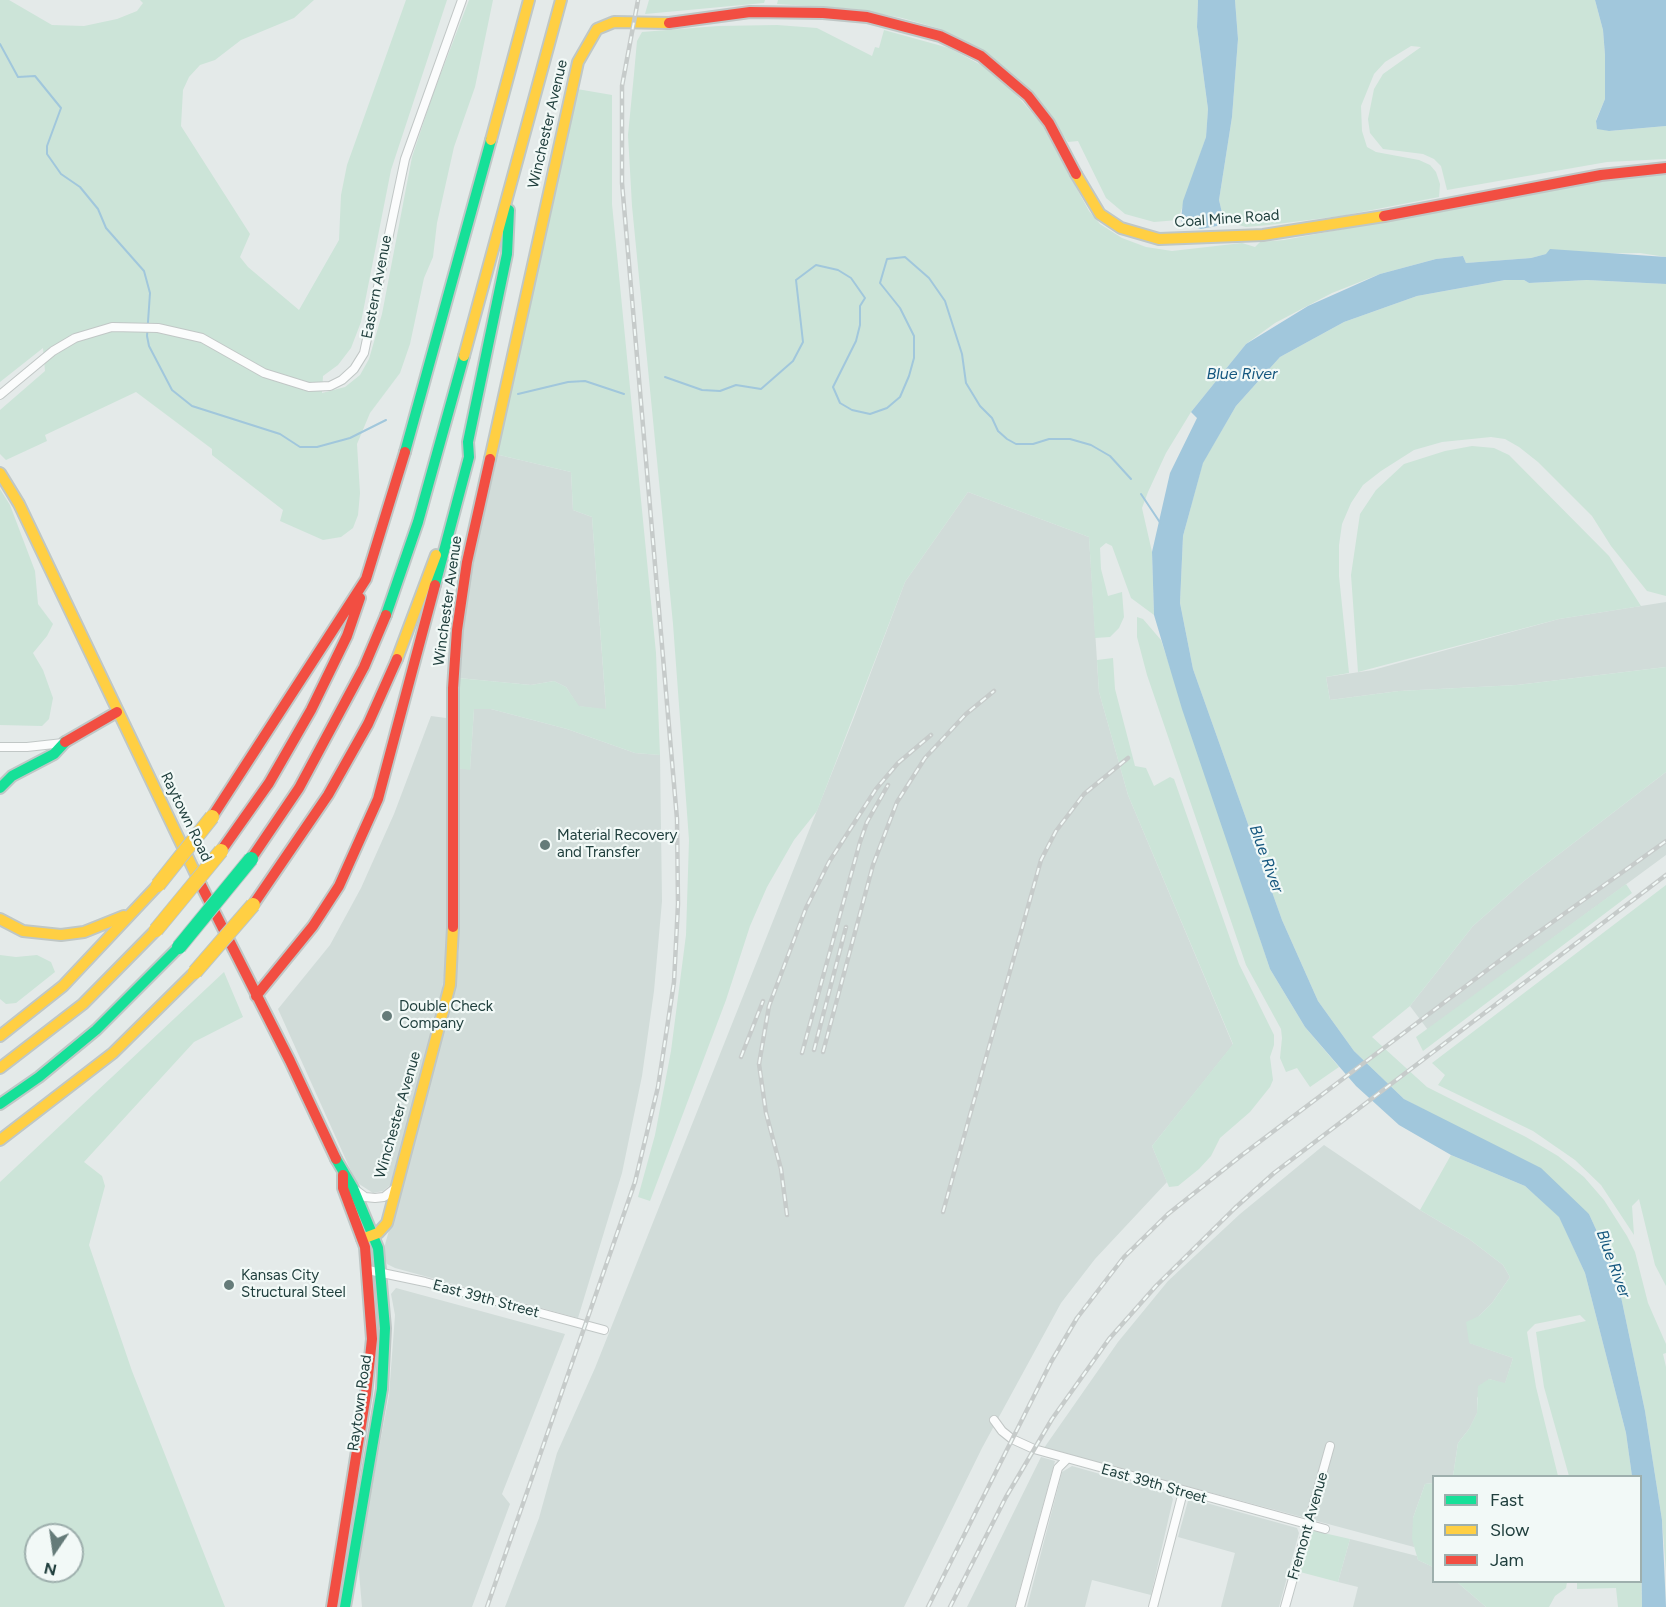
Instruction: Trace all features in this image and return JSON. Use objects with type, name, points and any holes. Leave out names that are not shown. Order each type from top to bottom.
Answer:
[{"type":"main road","points":[[0,1068],[83,1004],[156,930],[222,851],[269,783],[311,710],[347,636],[405,453],[530,0]]},
{"type":"main road","points":[[0,1104],[39,1077],[96,1030],[179,947],[251,859],[299,788],[364,667],[391,604],[418,522],[561,0]]},
{"type":"main road","name":"Coal Mine Road","points":[[595,32],[614,22],[660,24],[750,12],[823,13],[867,17],[940,36],[981,56],[1028,96],[1065,149],[1090,201],[1100,214],[1121,228],[1159,239],[1263,235],[1412,212],[1601,175],[1666,168]]},
{"type":"main road","name":"Winchester Avenue","points":[[368,1237],[387,1223],[394,1189],[450,985],[453,945],[453,688],[457,630],[467,562],[578,62],[595,32]]},
{"type":"main road","points":[[256,996],[313,926],[339,885],[378,799],[466,468],[468,442],[507,254],[510,184]]},
{"type":"main road","points":[[0,1140],[113,1053],[195,972],[253,905],[328,795],[368,724],[409,629],[437,551],[461,456],[468,442]]},
{"type":"main road","name":"Raytown Road","points":[[0,473],[19,504],[117,712],[343,1175],[353,1188],[382,1273],[385,1354],[382,1389],[365,1444]]},
{"type":"main road","points":[[0,1036],[22,1021],[63,986],[158,885],[212,817],[366,579]]},
{"type":"main road","points":[[0,788],[12,776],[54,754],[65,742],[117,712]]},
{"type":"main road","points":[[0,919],[23,931],[61,935],[84,932],[132,912]]},
{"type":"main road","name":"Raytown Road","points":[[332,1607],[339,1591],[365,1444],[372,1313],[368,1237],[343,1188],[343,1175]]},
{"type":"main road","name":"Raytown Road","points":[[339,1591],[345,1607]]},
{"type":"street","name":"Eastern Avenue","points":[[0,395],[53,351],[75,338],[91,332],[120,327],[169,329],[202,338],[264,373],[309,387],[330,386],[354,369],[364,353],[405,159],[462,0]]},
{"type":"street","points":[[0,747],[27,747],[65,742]]},
{"type":"street","points":[[353,1188],[365,1197],[375,1198],[384,1197],[394,1189]]},
{"type":"street","name":"East 39th Street","points":[[368,1270],[604,1330]]},
{"type":"street","name":"East 39th Street","points":[[994,1420],[1012,1439],[1067,1459],[1325,1529]]},
{"type":"street","name":"Fremont Avenue","points":[[1285,1607],[1330,1446]]},
{"type":"street","points":[[1020,1607],[1058,1468],[1067,1459]]},
{"type":"street","points":[[1153,1607],[1183,1492]]},
{"type":"shaded area","points":[[495,454],[571,472],[573,510],[592,517],[606,710],[578,706],[566,687],[554,681],[531,685],[458,678],[461,636],[469,586]]},
{"type":"shaded area","points":[[968,492],[1089,537],[1099,692],[1128,795],[1233,1045],[1152,1146],[1167,1182],[1095,1259],[1061,1303],[982,1448],[904,1607],[505,1607],[539,1518],[557,1453],[595,1368],[853,720],[905,582]]},
{"type":"shaded area","points":[[1666,602],[1666,667],[1517,685],[1399,691],[1330,700],[1326,677],[1373,670],[1559,619]]},
{"type":"shaded area","points":[[474,709],[491,709],[567,729],[635,753],[660,755],[662,901],[654,991],[642,1076],[622,1173],[578,1318],[395,1268],[387,1264],[383,1252],[450,1008],[459,950],[456,768],[470,769]]},
{"type":"shaded area","points":[[431,716],[446,718],[446,961],[440,1004],[390,1185],[383,1191],[373,1193],[356,1182],[278,1009],[330,945],[361,888],[394,814]]},
{"type":"shaded area","points":[[1666,772],[1666,855],[1428,1030],[1410,1006],[1473,926],[1524,881]]},
{"type":"shaded area","points":[[1324,1145],[1420,1210],[1469,1239],[1503,1265],[1510,1277],[1492,1303],[1479,1316],[1470,1343],[1513,1358],[1505,1384],[1489,1379],[1477,1398],[1477,1413],[1469,1429],[1458,1443],[1453,1475],[1432,1475],[1432,1483],[1425,1484],[1413,1518],[1414,1547],[1044,1448],[1118,1342],[1168,1281],[1240,1214]]},
{"type":"shaded area","points":[[396,1288],[565,1334],[502,1494],[510,1504],[472,1607],[362,1607],[358,1561],[389,1395],[395,1315],[391,1294]]},
{"type":"shaded area","points":[[1041,1457],[1055,1461],[1015,1607],[967,1607]]},
{"type":"shaded area","points":[[1072,1466],[1170,1494],[1173,1499],[1151,1595],[1092,1580],[1085,1607],[1027,1607],[1062,1472]]},
{"type":"shaded area","points":[[1192,1499],[1297,1528],[1299,1533],[1279,1607],[1221,1607],[1235,1553],[1178,1537],[1188,1501]]},
{"type":"shaded area","points":[[1350,1539],[1417,1556],[1418,1560],[1432,1567],[1432,1583],[1458,1583],[1486,1607],[1353,1607],[1358,1587],[1338,1582]]},
{"type":"green space","points":[[0,0],[9,0],[52,25],[84,26],[117,19],[137,11],[143,3],[140,0],[314,0],[294,18],[241,40],[215,60],[200,65],[189,77],[183,90],[181,126],[250,234],[240,257],[248,267],[299,310],[339,240],[341,195],[347,165],[406,0],[447,0],[391,170],[361,322],[351,348],[338,365],[323,376],[322,393],[345,387],[360,375],[369,359],[382,314],[412,157],[433,94],[469,0],[493,0],[475,87],[454,147],[437,223],[433,257],[424,278],[410,344],[400,373],[370,413],[357,444],[360,493],[358,515],[353,528],[341,537],[323,540],[280,521],[283,510],[212,455],[212,449],[136,392],[45,435],[47,441],[6,460],[0,454],[0,410],[45,371],[43,348],[0,382]]},
{"type":"green space","points":[[649,0],[765,0],[764,3],[645,14]]},
{"type":"green space","points":[[778,0],[1198,0],[1197,27],[1208,109],[1206,137],[1178,220],[1154,222],[1125,214],[1106,198],[1078,141],[1068,142],[1027,87],[980,49],[941,29],[902,18],[856,9],[777,4]]},
{"type":"green space","points":[[1235,0],[1595,0],[1603,30],[1605,55],[1605,99],[1596,120],[1597,128],[1609,131],[1666,126],[1666,159],[1607,162],[1447,190],[1441,166],[1434,159],[1423,154],[1383,149],[1370,133],[1368,119],[1374,89],[1383,74],[1421,47],[1411,46],[1385,62],[1374,74],[1361,106],[1362,131],[1367,147],[1376,152],[1419,160],[1430,165],[1436,172],[1440,184],[1439,197],[1341,216],[1269,225],[1246,227],[1224,221],[1219,200],[1232,117],[1238,39]]},
{"type":"green space","points":[[777,25],[817,28],[872,56],[875,47],[879,48],[884,30],[949,48],[983,66],[1013,91],[1041,123],[1089,211],[1100,224],[1122,238],[1146,247],[1172,251],[1242,243],[1255,247],[1260,242],[1284,240],[1607,180],[1666,173],[1666,257],[1640,253],[1546,254],[1531,258],[1466,263],[1463,256],[1436,259],[1380,274],[1332,293],[1275,323],[1246,344],[1191,412],[1166,453],[1148,492],[1142,508],[1152,552],[1154,615],[1131,598],[1112,546],[1106,543],[1100,548],[1101,569],[1108,596],[1122,592],[1124,617],[1119,628],[1110,637],[1095,638],[1089,537],[968,492],[905,582],[817,811],[794,840],[767,887],[750,926],[726,1000],[650,1201],[638,1197],[655,1135],[671,1051],[686,935],[689,840],[673,624],[632,206],[628,135],[637,41],[642,32],[718,26]]},
{"type":"green space","points":[[577,89],[612,95],[612,204],[656,653],[660,755],[635,753],[567,729],[491,709],[474,709],[470,770],[456,768],[458,678],[531,685],[554,681],[566,687],[579,706],[606,709],[592,517],[573,510],[571,472],[495,454]]},
{"type":"green space","points":[[1505,280],[1524,280],[1529,283],[1587,280],[1666,284],[1666,596],[1647,591],[1611,546],[1592,516],[1538,462],[1519,447],[1505,439],[1491,437],[1442,442],[1414,450],[1381,471],[1363,485],[1351,503],[1342,524],[1339,545],[1339,576],[1349,673],[1326,677],[1330,700],[1399,691],[1517,685],[1666,667],[1666,772],[1524,881],[1473,926],[1410,1006],[1372,1037],[1427,1087],[1526,1137],[1558,1156],[1584,1177],[1604,1200],[1627,1236],[1635,1252],[1648,1303],[1666,1344],[1666,1353],[1663,1354],[1666,1367],[1666,1571],[1662,1520],[1645,1411],[1616,1273],[1589,1214],[1465,1132],[1404,1099],[1354,1051],[1318,1001],[1282,920],[1193,669],[1180,603],[1183,536],[1203,462],[1236,406],[1280,357],[1344,322],[1417,296]]},
{"type":"green space","points":[[1472,446],[1494,448],[1509,455],[1609,556],[1641,606],[1559,619],[1358,672],[1351,575],[1360,514],[1376,490],[1404,464],[1445,451]]},
{"type":"green space","points":[[0,489],[10,505],[35,571],[38,604],[53,624],[47,636],[33,653],[43,670],[53,698],[49,719],[42,726],[0,725]]},
{"type":"green space","points":[[1137,617],[1143,619],[1161,640],[1270,969],[1305,1027],[1339,1067],[1310,1087],[1297,1068],[1286,1072],[1280,1058],[1281,1029],[1246,965],[1147,675],[1137,637]]},
{"type":"green space","points":[[1113,658],[1115,689],[1135,766],[1146,768],[1154,786],[1170,777],[1174,779],[1239,964],[1274,1035],[1270,1057],[1273,1080],[1270,1087],[1250,1112],[1220,1138],[1211,1156],[1199,1169],[1178,1186],[1169,1187],[1152,1146],[1233,1044],[1128,795],[1099,692],[1097,660]]},
{"type":"green space","points":[[1626,884],[1632,893],[1423,1051],[1416,1037]]},
{"type":"green space","points":[[1666,885],[1666,1286],[1655,1265],[1639,1199],[1632,1206],[1634,1235],[1601,1185],[1575,1160],[1533,1131],[1438,1085],[1445,1075],[1432,1063]]},
{"type":"green space","points":[[0,955],[16,957],[37,955],[51,962],[55,972],[16,1003],[6,1004],[0,999]]},
{"type":"green space","points":[[224,972],[243,1017],[194,1042],[84,1162],[102,1176],[105,1186],[89,1245],[132,1371],[225,1607],[0,1607],[0,1182]]},
{"type":"green space","points":[[1451,1155],[1525,1186],[1559,1216],[1585,1273],[1626,1433],[1632,1475],[1569,1475],[1544,1387],[1536,1332],[1586,1321],[1580,1315],[1535,1324],[1527,1332],[1536,1387],[1558,1475],[1453,1475],[1458,1443],[1469,1429],[1477,1413],[1478,1386],[1489,1379],[1505,1383],[1513,1358],[1469,1343],[1466,1322],[1479,1316],[1492,1303],[1510,1277],[1503,1265],[1469,1239],[1420,1210]]},
{"type":"green space","points":[[1432,1483],[1432,1567],[1418,1560],[1412,1539],[1413,1518],[1425,1484]]},
{"type":"green space","points":[[1315,1531],[1350,1539],[1338,1582],[1300,1572],[1309,1533]]},
{"type":"green space","points":[[1458,1583],[1567,1583],[1566,1588],[1555,1596],[1549,1607],[1486,1607]]},
{"type":"green space","points":[[1577,1583],[1641,1583],[1642,1607],[1618,1607],[1616,1588],[1577,1589]]},
{"type":"water","points":[[1198,0],[1235,0],[1238,39],[1232,117],[1219,200],[1224,221],[1222,225],[1201,229],[1183,224],[1181,220],[1183,201],[1206,137],[1208,109],[1197,27]]},
{"type":"water","points":[[1595,0],[1666,0],[1666,126],[1609,131],[1597,129],[1596,121],[1605,99],[1605,55],[1603,30]]},
{"type":"water","name":"Blue River","points":[[1550,249],[1666,257],[1666,284],[1587,280],[1529,283],[1524,280],[1505,280],[1417,296],[1344,322],[1280,357],[1236,406],[1203,463],[1183,536],[1180,603],[1193,669],[1282,920],[1318,1001],[1354,1051],[1404,1099],[1541,1168],[1589,1214],[1616,1273],[1645,1411],[1662,1520],[1666,1607],[1642,1607],[1642,1475],[1632,1475],[1626,1433],[1585,1273],[1559,1217],[1525,1186],[1451,1155],[1399,1125],[1356,1086],[1305,1027],[1270,969],[1182,709],[1154,615],[1152,552],[1170,473],[1197,418],[1191,412],[1246,344],[1308,306],[1380,274],[1436,259],[1463,256],[1466,263],[1531,258],[1546,254]]},
{"type":"waterway","points":[[0,44],[18,77],[35,76],[61,108],[47,146],[47,154],[61,174],[80,187],[98,209],[106,228],[144,271],[150,293],[147,336],[149,346],[172,390],[192,406],[280,434],[300,447],[317,447],[350,438],[386,420]]},
{"type":"waterway","points":[[665,377],[702,390],[720,391],[736,385],[761,389],[793,361],[803,342],[796,280],[816,265],[838,270],[851,278],[865,298],[860,306],[860,325],[856,341],[833,387],[840,403],[852,410],[870,414],[887,408],[900,397],[909,376],[914,358],[914,336],[900,308],[880,283],[887,259],[905,257],[929,278],[945,301],[962,354],[966,383],[980,406],[992,418],[998,431],[1016,444],[1033,444],[1049,439],[1070,439],[1091,445],[1110,456],[1131,479]]},
{"type":"waterway","points":[[518,394],[568,382],[585,381],[624,394]]},
{"type":"waterway","points":[[1141,494],[1161,524]]},
{"type":"railway","points":[[487,1607],[635,1182],[658,1087],[674,982],[678,904],[677,819],[622,183],[622,86],[638,0]]},
{"type":"railway","points":[[823,1052],[873,865],[897,802],[925,758],[966,714],[994,691]]},
{"type":"railway","points":[[787,1215],[781,1169],[766,1113],[759,1064],[769,1006],[806,908],[829,862],[876,789],[898,763],[931,735]]},
{"type":"railway","points":[[943,1212],[1041,860],[1056,831],[1084,794],[1128,758]]},
{"type":"railway","points":[[802,1053],[860,842],[867,822],[888,785]]},
{"type":"railway","points":[[928,1607],[1051,1362],[1077,1318],[1124,1257],[1168,1214],[1242,1155],[1519,946],[1666,841]]},
{"type":"railway","points":[[950,1607],[1006,1497],[1052,1419],[1109,1339],[1156,1286],[1274,1173],[1666,875]]},
{"type":"railway","points":[[814,1050],[846,927]]},
{"type":"railway","points":[[741,1057],[763,1001]]},
{"type":"traffic: fast","points":[[405,452],[491,140]]},
{"type":"traffic: fast","points":[[435,585],[469,457],[468,442],[507,254],[509,210]]},
{"type":"traffic: fast","points":[[386,615],[418,522],[464,356]]},
{"type":"traffic: fast","points":[[0,788],[12,776],[54,754],[65,742]]},
{"type":"traffic: fast","points":[[179,947],[251,859]]},
{"type":"traffic: fast","points":[[0,1104],[39,1077],[96,1030],[179,947]]},
{"type":"traffic: fast","points":[[336,1159],[353,1188],[378,1248],[385,1328],[382,1389],[345,1607]]},
{"type":"traffic: slow","points":[[491,140],[529,0]]},
{"type":"traffic: slow","points":[[464,356],[561,0]]},
{"type":"traffic: slow","points":[[490,459],[578,62],[597,29],[614,22],[669,23]]},
{"type":"traffic: slow","points":[[1076,174],[1100,214],[1121,228],[1159,239],[1263,235],[1384,216]]},
{"type":"traffic: slow","points":[[0,473],[19,504],[201,885]]},
{"type":"traffic: slow","points":[[397,659],[436,555]]},
{"type":"traffic: slow","points":[[158,885],[212,817]]},
{"type":"traffic: slow","points":[[156,930],[221,851]]},
{"type":"traffic: slow","points":[[0,1036],[63,986],[158,885]]},
{"type":"traffic: slow","points":[[195,972],[253,905]]},
{"type":"traffic: slow","points":[[0,919],[23,931],[61,935],[84,932],[124,916]]},
{"type":"traffic: slow","points":[[362,1239],[378,1233],[387,1223],[450,985],[453,927]]},
{"type":"traffic: slow","points":[[0,1068],[83,1004],[156,930]]},
{"type":"traffic: slow","points":[[0,1140],[113,1053],[195,972]]},
{"type":"traffic: jam","points":[[669,23],[750,12],[823,13],[867,17],[940,36],[981,56],[1028,96],[1049,123],[1076,174]]},
{"type":"traffic: jam","points":[[1384,216],[1601,175],[1666,168]]},
{"type":"traffic: jam","points":[[212,817],[366,579],[405,452]]},
{"type":"traffic: jam","points":[[453,927],[453,688],[457,630],[467,562],[490,459]]},
{"type":"traffic: jam","points":[[256,996],[313,926],[339,886],[378,799],[435,585]]},
{"type":"traffic: jam","points":[[221,851],[269,783],[311,710],[347,636],[360,598]]},
{"type":"traffic: jam","points":[[251,859],[299,788],[364,667],[386,615]]},
{"type":"traffic: jam","points":[[253,905],[328,795],[368,724],[397,659]]},
{"type":"traffic: jam","points":[[65,742],[117,712]]},
{"type":"traffic: jam","points":[[201,885],[290,1061],[336,1159]]},
{"type":"traffic: jam","points":[[332,1607],[366,1394],[372,1339],[365,1247],[343,1188],[343,1175]]},
{"type":"place","name":"Material Recovery and Transfer","points":[[545,845]]},
{"type":"place","name":"Double Check Company","points":[[387,1016]]},
{"type":"place","name":"Kansas City Structural Steel","points":[[229,1285]]}]
